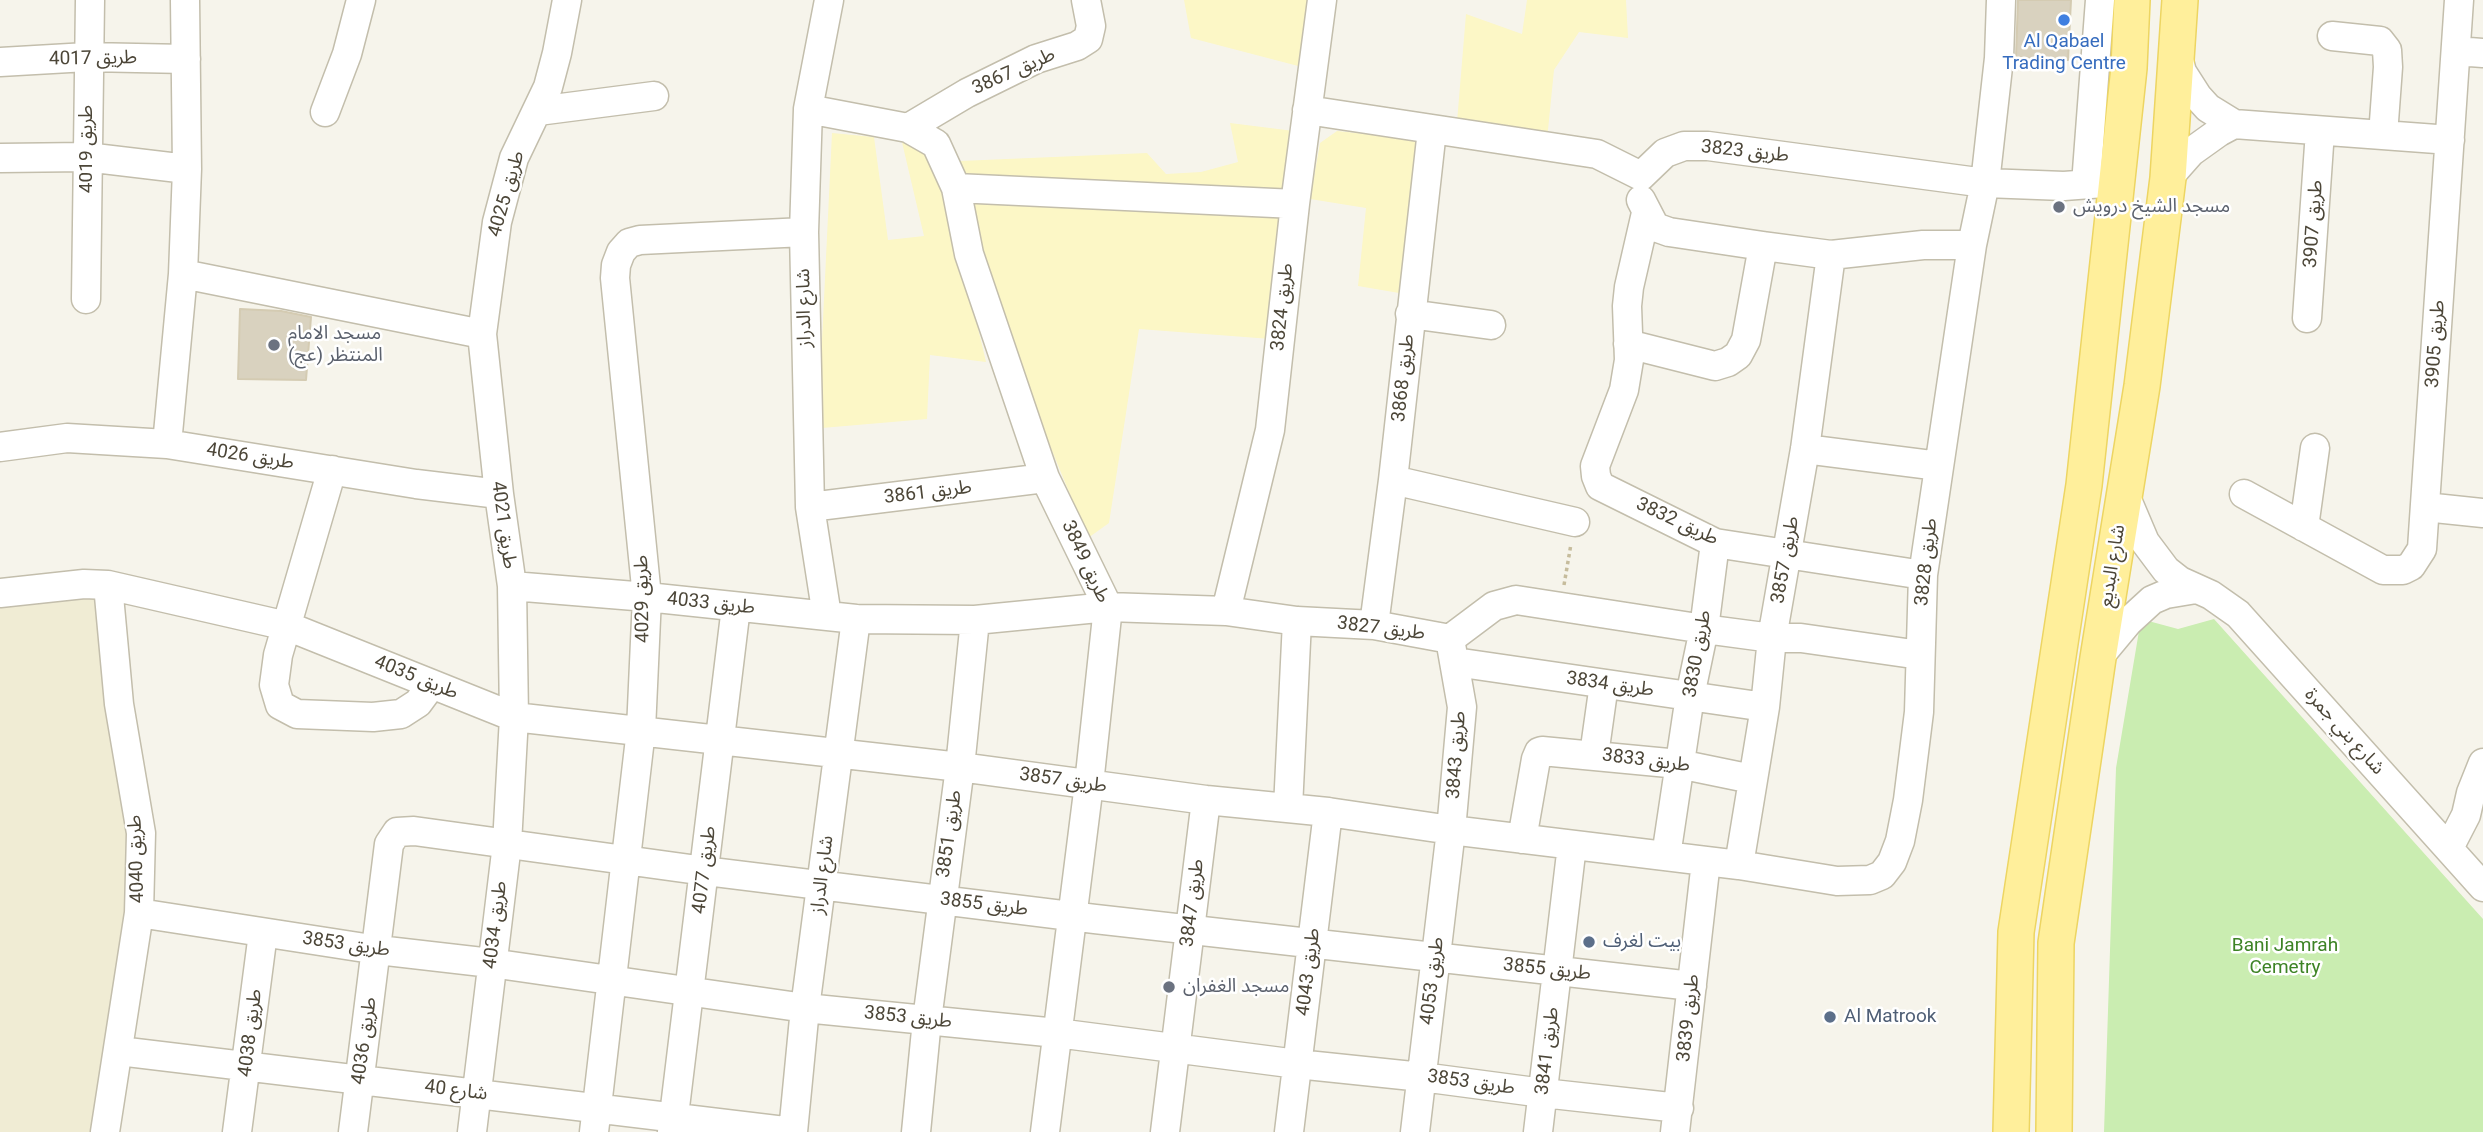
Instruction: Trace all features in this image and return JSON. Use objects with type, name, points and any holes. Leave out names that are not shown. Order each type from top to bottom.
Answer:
[{"type":"main road","points":[[2011,1132],[2016,932],[2084,485],[2101,183],[2129,68],[2132,0]]},
{"type":"main road","name":"شارع البديع","points":[[2054,1132],[2056,943],[2142,386],[2168,178],[2180,0]]},
{"type":"street","name":"طريق 4019","points":[[86,299],[89,0]]},
{"type":"street","points":[[167,444],[183,274],[187,169],[185,0]]},
{"type":"street","points":[[325,112],[347,54],[360,0]]},
{"type":"street","name":"طريق 4025","points":[[487,280],[497,222],[514,158],[548,87],[567,0]]},
{"type":"street","name":"شارع الدراز","points":[[827,616],[810,507],[804,232],[808,109],[829,0]]},
{"type":"street","name":"طريق 3867","points":[[908,128],[967,93],[1036,59],[1077,46],[1088,39],[1091,26],[1086,0]]},
{"type":"street","name":"طريق 3824","points":[[1226,611],[1270,429],[1295,204],[1322,0]]},
{"type":"street","name":"طريق 3828","points":[[1882,875],[1892,862],[1900,841],[1908,800],[1919,712],[1923,575],[1972,245],[1985,183],[1999,58],[2001,0]]},
{"type":"street","points":[[2100,0],[2101,183]]},
{"type":"street","name":"طريق 3905","points":[[2244,494],[2383,570],[2403,570],[2411,566],[2422,549],[2450,140],[2469,52],[2459,0]]},
{"type":"street","points":[[2332,36],[2380,41],[2387,50],[2383,135]]},
{"type":"street","name":"طريق 4017","points":[[0,62],[87,57],[186,59]]},
{"type":"street","points":[[2178,57],[2182,72],[2198,97],[2208,108],[2234,124],[2450,140]]},
{"type":"street","points":[[538,111],[654,96]]},
{"type":"street","name":"طريق 3849","points":[[808,109],[908,128],[936,144],[956,188],[969,254],[1045,478],[1108,607],[1089,784],[1045,1132]]},
{"type":"street","points":[[1307,110],[1597,154],[1640,176],[1639,194],[1646,214],[1654,227],[1669,232],[1831,255],[1923,245],[1972,245]]},
{"type":"street","points":[[2168,178],[2191,152],[2234,124]]},
{"type":"street","name":"طريق 3868","points":[[1374,625],[1432,130]]},
{"type":"street","name":"طريق 3907","points":[[2307,318],[2320,131]]},
{"type":"street","name":"طريق 3823","points":[[1640,176],[1665,153],[1684,146],[1708,146],[1985,183],[2045,186],[2101,183]]},
{"type":"street","points":[[0,158],[86,157],[187,169]]},
{"type":"street","points":[[956,188],[1295,204]]},
{"type":"street","points":[[1646,214],[1629,287],[1629,344],[1715,366],[1738,355],[1746,341],[1763,246]]},
{"type":"street","name":"طريق 4029","points":[[596,1120],[641,730],[647,597],[615,278],[616,265],[621,252],[629,243],[640,240],[804,232]]},
{"type":"street","name":"طريق 3857","points":[[1739,865],[1765,706],[1772,638],[1805,449],[1831,255]]},
{"type":"street","points":[[183,274],[482,334]]},
{"type":"street","name":"طريق 4021","points":[[487,280],[482,334],[512,586],[514,717]]},
{"type":"street","points":[[1410,314],[1492,325]]},
{"type":"street","name":"طريق 3832","points":[[1629,344],[1627,375],[1620,406],[1595,466],[1600,486],[1715,543],[1923,575]]},
{"type":"street","name":"طريق 4026","points":[[0,447],[67,438],[167,444],[416,484],[499,494]]},
{"type":"street","points":[[2304,527],[2315,448]]},
{"type":"street","points":[[1805,449],[1939,466]]},
{"type":"street","points":[[332,470],[278,655],[274,685],[280,705],[297,714],[373,717],[401,714],[418,703],[432,684]]},
{"type":"street","name":"طريق 3861","points":[[810,507],[1045,478]]},
{"type":"street","points":[[1393,480],[1574,522]]},
{"type":"street","name":"شارع بني جمرة","points":[[2124,495],[2154,557],[2180,582],[2211,594],[2238,614],[2483,887]]},
{"type":"street","points":[[2425,507],[2483,513]]},
{"type":"street","name":"طريق 3830","points":[[1666,856],[1715,543]]},
{"type":"street","name":"طريق 4035","points":[[0,593],[84,584],[108,585],[287,626],[514,717],[838,754]]},
{"type":"street","name":"طريق 4040","points":[[105,1132],[139,913],[141,833],[119,704],[108,585]]},
{"type":"street","name":"طريق 4033","points":[[512,586],[827,616]]},
{"type":"street","points":[[2098,658],[2133,616],[2151,600],[2174,592],[2196,589]]},
{"type":"street","name":"طريق 3827","points":[[827,616],[856,619],[975,620],[1108,607],[1226,611],[1297,621],[1374,625],[1452,650],[1494,606],[1516,600],[1703,629],[1772,638],[1801,638],[1920,655]]},
{"type":"street","name":"طريق 4077","points":[[673,1125],[736,607]]},
{"type":"street","name":"شارع الدراز","points":[[793,1132],[805,1008],[856,619]]},
{"type":"street","name":"طريق 3851","points":[[916,1132],[975,620]]},
{"type":"street","points":[[1288,808],[1297,621]]},
{"type":"street","name":"طريق 3834","points":[[1452,650],[1604,684],[1765,706]]},
{"type":"street","name":"طريق 3843","points":[[1451,830],[1462,707],[1452,650]]},
{"type":"street","points":[[1594,755],[1604,684]]},
{"type":"street","name":"طريق 4034","points":[[472,1132],[507,844],[514,717]]},
{"type":"street","name":"طريق 3833","points":[[1522,839],[1539,752],[1679,764],[1752,779]]},
{"type":"street","name":"طريق 3857","points":[[838,754],[960,767],[1206,800],[1328,812],[1451,830],[1739,865],[1837,881],[1870,880],[1882,875]]},
{"type":"street","points":[[2442,840],[2471,793],[2483,763]]},
{"type":"street","name":"طريق 3847","points":[[1165,1132],[1206,800]]},
{"type":"street","name":"طريق 4043","points":[[1289,1132],[1328,812]]},
{"type":"street","name":"طريق 4053","points":[[1415,1132],[1451,830]]},
{"type":"street","name":"طريق 3855","points":[[378,950],[389,844],[397,832],[414,831],[1072,916],[1692,986]]},
{"type":"street","name":"طريق 3841","points":[[1538,1132],[1572,845]]},
{"type":"street","name":"طريق 3839","points":[[1677,1120],[1706,861]]},
{"type":"street","name":"طريق 3853","points":[[139,913],[378,950],[491,963],[805,1008],[1058,1033],[1543,1093],[1677,1120]]},
{"type":"street","name":"طريق 4038","points":[[237,1132],[263,933]]},
{"type":"street","name":"طريق 4036","points":[[353,1132],[378,950]]},
{"type":"street","name":"شارع 40","points":[[119,1051],[477,1094],[596,1120],[793,1132]]},
{"type":"shaded area","points":[[108,585],[141,833],[105,1132],[0,1132],[0,593]]},
{"type":"green space","name":"Bani Jamrah Cemetry","points":[[2141,619],[2178,629],[2214,619],[2483,919],[2483,1132],[2104,1132],[2116,768]]},
{"type":"sand","points":[[1184,0],[1311,0],[1302,67],[1191,38]]},
{"type":"sand","points":[[1527,0],[1626,0],[1628,38],[1579,32],[1554,70],[1547,140],[1457,122],[1466,14],[1522,34]]},
{"type":"sand","points":[[1230,123],[1294,131],[1271,339],[1139,329],[1109,523],[1088,538],[1010,349],[960,161],[1147,153],[1166,174],[1201,172],[1238,162]]},
{"type":"sand","points":[[1337,131],[1424,140],[1399,293],[1358,286],[1366,208],[1310,199],[1320,143]]},
{"type":"sand","points":[[832,133],[874,137],[888,240],[924,236],[901,138],[921,146],[943,180],[986,362],[930,355],[927,419],[822,428],[821,361]]},
{"type":"building","points":[[2018,0],[2071,0],[2068,60],[2016,57]]},
{"type":"building","name":"مسجد الامام المنتظر (عج)","points":[[240,309],[281,311],[311,317],[306,380],[238,379]]},
{"type":"place","name":"Al Qabael Trading Centre","points":[[2064,20]]},
{"type":"place","name":"مسجد الشيخ درويش","points":[[2059,207]]},
{"type":"place","name":"مسجد الامام المنتظر (عج)","points":[[274,345]]},
{"type":"place","name":"بيت لغرف","points":[[1589,942]]},
{"type":"place","name":"مسجد الغفران","points":[[1169,987]]},
{"type":"place","name":"Al Matrook","points":[[1830,1017]]}]
